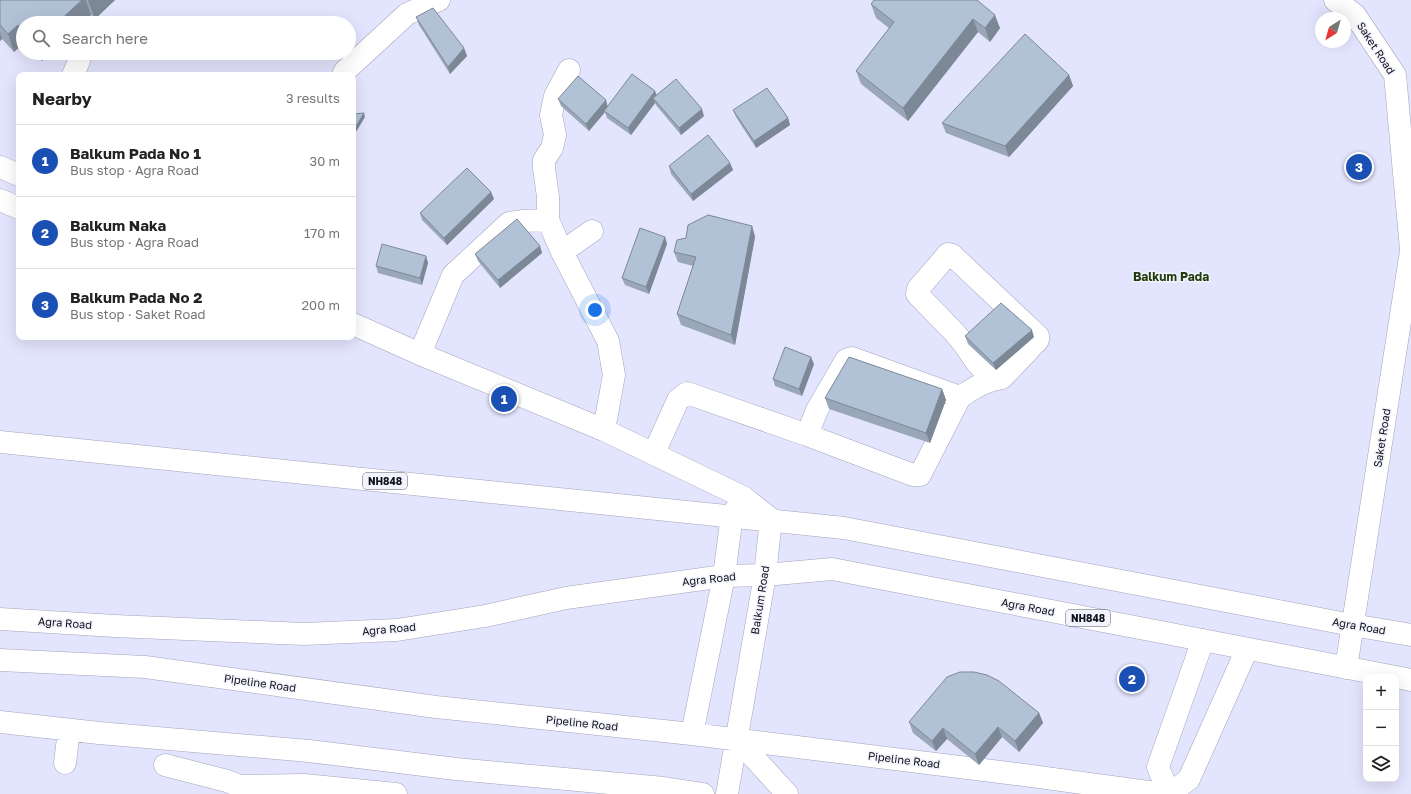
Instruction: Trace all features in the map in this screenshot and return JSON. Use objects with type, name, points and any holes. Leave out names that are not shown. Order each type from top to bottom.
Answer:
[{"type":"main road","points":[[344,72],[407,14],[439,0]]},
{"type":"main road","name":"Saket Road","points":[[1335,0],[1356,7],[1395,75],[1411,250],[1346,668]]},
{"type":"main road","points":[[569,70],[555,96],[551,115],[555,135],[552,148],[544,160],[548,197],[548,220],[562,252],[608,340],[614,375],[604,430]]},
{"type":"main road","points":[[0,167],[16,174]]},
{"type":"main road","points":[[420,354],[453,275],[509,223],[548,220]]},
{"type":"main road","points":[[562,252],[592,232]]},
{"type":"main road","points":[[654,453],[678,400],[688,393],[913,475],[920,475],[960,397],[984,382],[1002,378],[1038,340],[1038,336],[952,254],[948,254],[918,289],[917,294],[954,332],[964,344],[976,363],[992,379]]},
{"type":"main road","points":[[356,325],[420,354],[604,430],[654,453],[743,497],[771,520]]},
{"type":"main road","points":[[806,435],[817,410],[846,360],[852,358],[960,397]]},
{"type":"main road","name":"Agra Road","points":[[0,442],[732,515],[844,528],[1352,625],[1409,633]]},
{"type":"main road","points":[[692,734],[724,576],[732,515],[743,497]]},
{"type":"main road","name":"Balkum Road","points":[[727,794],[765,575],[771,520]]},
{"type":"main road","name":"Agra Road","points":[[0,619],[123,627],[304,634],[397,630],[485,616],[566,598],[724,576],[765,575],[832,569],[1411,680]]},
{"type":"main road","points":[[1203,640],[1158,767],[1170,794],[1189,779],[1247,649]]},
{"type":"main road","name":"Pipeline Road","points":[[0,660],[145,667],[436,707],[692,734],[1008,773],[1163,794]]},
{"type":"main road","points":[[0,722],[69,730],[309,751],[449,768],[657,787],[703,794]]},
{"type":"main road","points":[[64,763],[69,730]]},
{"type":"main road","points":[[737,740],[787,794]]},
{"type":"main road","points":[[165,766],[227,781],[240,786],[304,785],[396,794]]},
{"type":"building","points":[[0,0],[82,0],[65,16],[16,16],[16,27],[8,34],[0,25]]},
{"type":"building","points":[[874,0],[977,0],[995,15],[985,28],[973,19],[903,108],[856,71],[894,22],[871,4]]},
{"type":"building","points":[[433,8],[464,48],[448,67],[416,17]]},
{"type":"building","points":[[1025,34],[1069,75],[1005,146],[942,123]]},
{"type":"building","points":[[632,74],[655,91],[628,128],[604,111]]},
{"type":"building","points":[[578,76],[606,100],[586,124],[558,99]]},
{"type":"building","points":[[676,79],[702,109],[679,128],[653,98]]},
{"type":"building","points":[[767,88],[788,118],[754,141],[733,110]]},
{"type":"building","points":[[364,113],[356,126],[356,114]]},
{"type":"building","points":[[708,135],[730,163],[691,194],[669,166]]},
{"type":"building","points":[[467,168],[491,192],[444,238],[420,213]]},
{"type":"building","points":[[708,215],[752,226],[731,335],[677,314],[696,257],[674,252],[677,240],[686,238],[688,225]]},
{"type":"building","points":[[517,219],[540,246],[498,280],[475,254]]},
{"type":"building","points":[[640,228],[665,237],[646,287],[622,278]]},
{"type":"building","points":[[382,244],[426,256],[420,278],[376,266]]},
{"type":"building","points":[[1001,303],[1032,330],[993,363],[965,336]]},
{"type":"building","points":[[785,347],[811,357],[799,389],[773,379]]},
{"type":"building","points":[[849,357],[942,389],[926,433],[825,398]]},
{"type":"building","points":[[960,672],[974,672],[987,675],[999,681],[1039,713],[1015,741],[998,727],[975,754],[943,728],[932,741],[909,722],[947,677]]},
{"type":"place","name":"Balkum Pada No 2","points":[[1359,167]]},
{"type":"place","name":"Balkum Pada No 1","points":[[504,399]]},
{"type":"place","name":"Balkum Naka","points":[[1132,679]]},
{"type":"district","name":"Balkum Pada","points":[[1171,277]]}]
